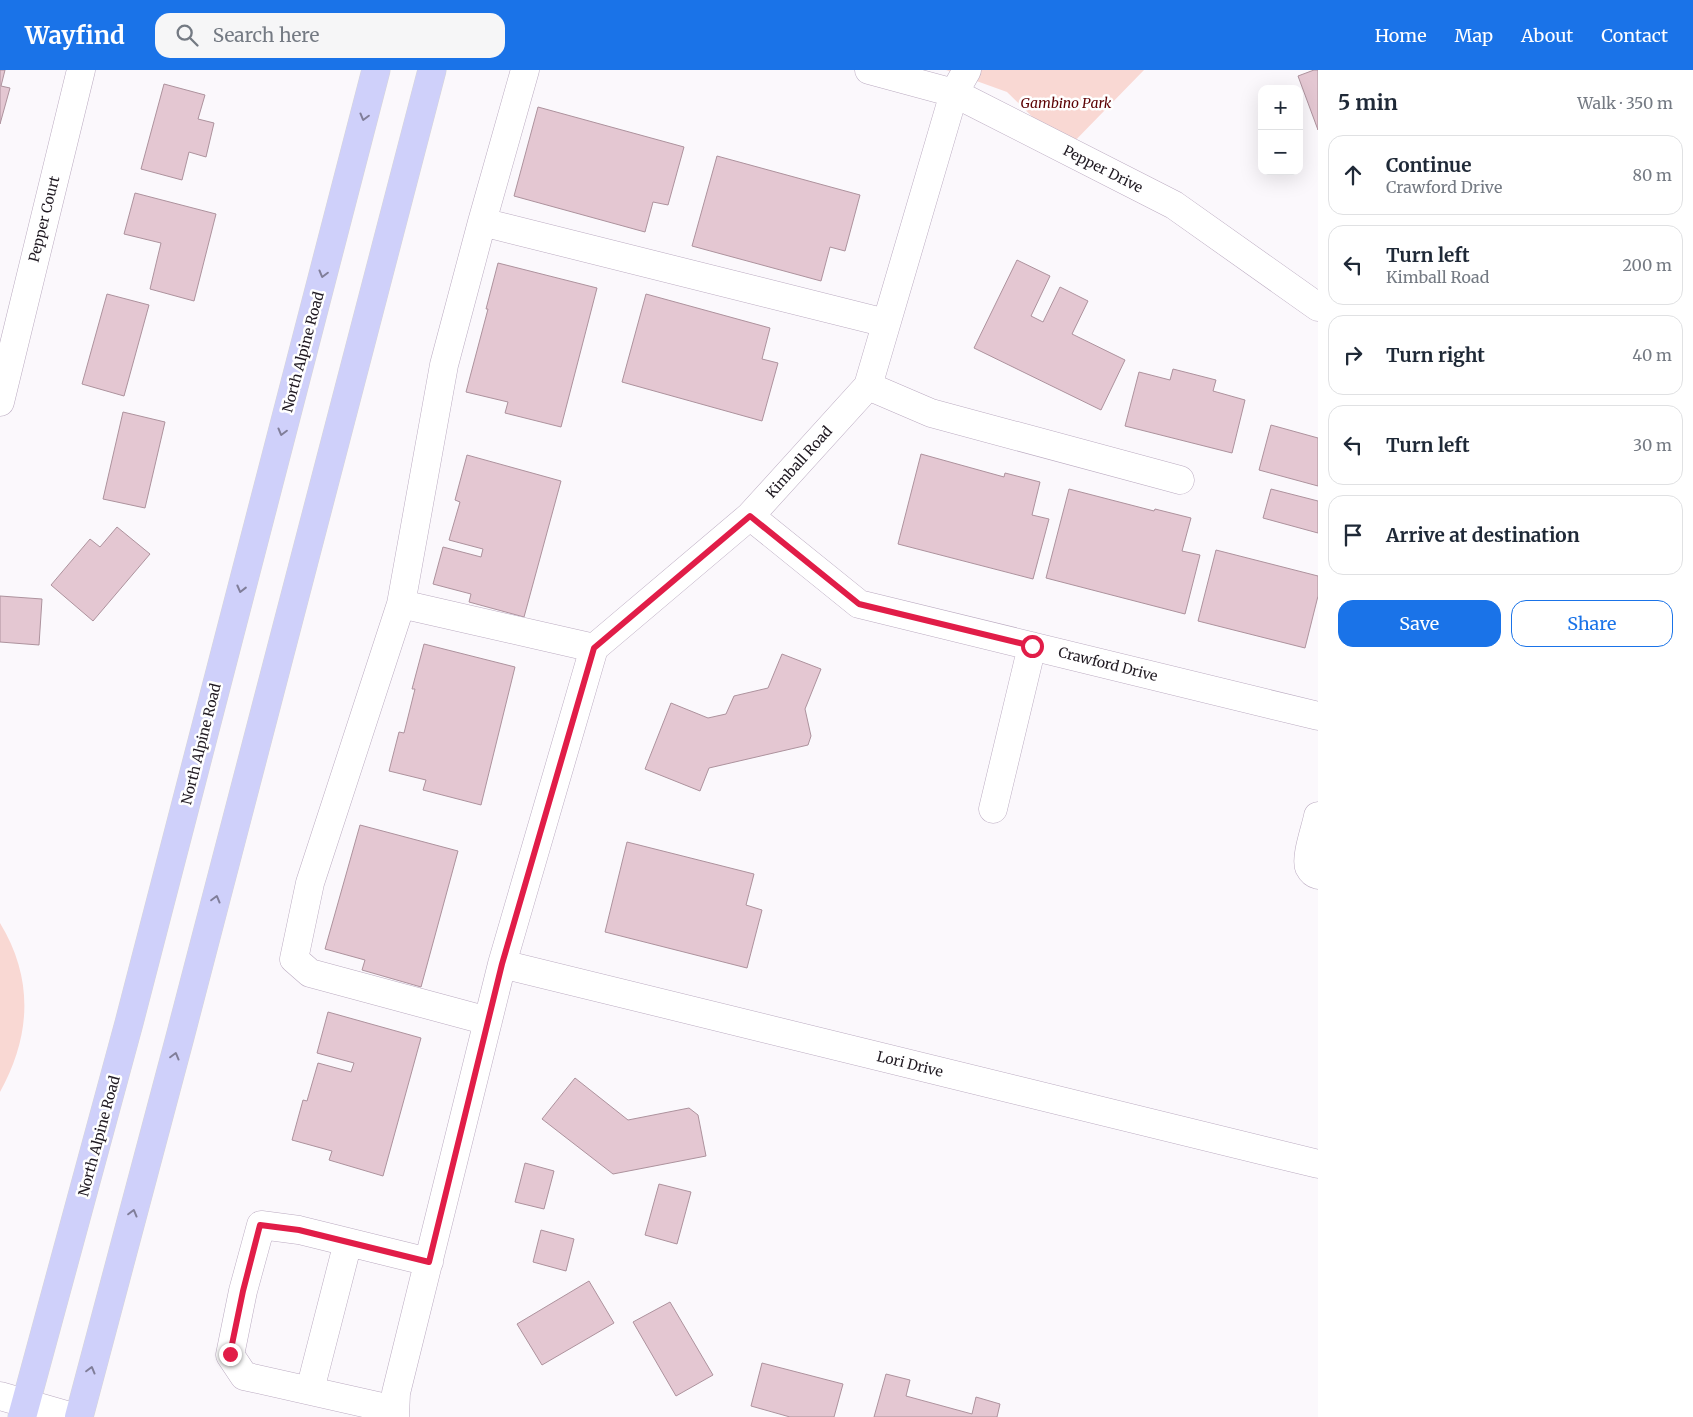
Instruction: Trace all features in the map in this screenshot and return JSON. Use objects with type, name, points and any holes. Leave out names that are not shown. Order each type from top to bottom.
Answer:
[{"type":"main road","name":"North Alpine Road","points":[[16,1406],[130,1023],[376,70]]},
{"type":"main road","points":[[79,1417],[432,70]]},
{"type":"street","name":"Pepper Court","points":[[0,402],[4,368],[81,70]]},
{"type":"street","points":[[488,1021],[310,973],[294,958],[310,883],[401,604],[444,366],[525,70]]},
{"type":"street","name":"Pepper Drive","points":[[869,70],[960,81],[1174,205],[1318,307]]},
{"type":"street","name":"Kimball Road","points":[[594,648],[750,516],[868,386],[960,81]]},
{"type":"street","points":[[482,222],[886,323]]},
{"type":"street","points":[[868,386],[931,413],[1180,480]]},
{"type":"street","name":"Crawford Drive","points":[[750,516],[859,604],[1318,716]]},
{"type":"street","points":[[401,604],[594,648],[502,964],[432,1250],[396,1393],[395,1414],[310,1390],[244,1376],[230,1354],[243,1291],[260,1225],[299,1230],[348,1242],[432,1250]]},
{"type":"street","points":[[993,809],[1032,646]]},
{"type":"street","points":[[1318,816],[1308,867],[1318,875]]},
{"type":"street","name":"Lori Drive","points":[[502,964],[1318,1164]]},
{"type":"street","points":[[310,1390],[348,1242]]},
{"type":"street","points":[[16,1406],[73,1417]]},
{"type":"green space","name":"Gambino Park","points":[[946,70],[1144,70],[1066,150],[1007,92]]},
{"type":"green space","points":[[0,923],[19,965],[23,986],[24,1008],[23,1029],[18,1050],[0,1092]]},
{"type":"building","points":[[0,70],[5,70],[1,86],[10,88],[0,124]]},
{"type":"building","points":[[1318,70],[1318,130],[1303,85],[1298,76]]},
{"type":"building","points":[[164,84],[205,95],[198,119],[214,123],[206,157],[189,152],[182,180],[141,169]]},
{"type":"building","points":[[538,107],[684,147],[668,205],[653,202],[645,232],[514,196]]},
{"type":"building","points":[[717,156],[860,195],[845,251],[830,247],[821,281],[692,246]]},
{"type":"building","points":[[135,193],[216,214],[194,301],[150,289],[161,243],[124,234]]},
{"type":"building","points":[[1017,260],[1050,276],[1031,316],[1043,322],[1060,287],[1088,301],[1072,334],[1125,360],[1101,410],[974,348]]},
{"type":"building","points":[[498,263],[597,288],[561,427],[505,413],[508,402],[466,392]]},
{"type":"building","points":[[107,294],[149,305],[124,396],[82,384]]},
{"type":"building","points":[[646,294],[770,328],[762,359],[778,363],[762,421],[622,382]]},
{"type":"building","points":[[1173,369],[1216,380],[1213,391],[1245,400],[1232,453],[1125,426],[1139,372],[1170,380]]},
{"type":"building","points":[[123,412],[165,422],[145,508],[103,499]]},
{"type":"building","points":[[1271,425],[1318,438],[1318,486],[1259,470]]},
{"type":"building","points":[[921,454],[1004,477],[1005,473],[1040,482],[1032,515],[1049,519],[1033,579],[898,544]]},
{"type":"building","points":[[467,455],[561,481],[524,617],[469,602],[471,594],[433,584],[443,547],[481,557],[483,549],[449,540],[460,502],[455,500]]},
{"type":"building","points":[[1069,489],[1154,511],[1155,509],[1191,518],[1182,551],[1200,555],[1185,614],[1046,578]]},
{"type":"building","points":[[1271,489],[1318,501],[1318,533],[1263,518]]},
{"type":"building","points":[[117,527],[150,554],[93,621],[51,585],[90,539],[100,547]]},
{"type":"building","points":[[1216,550],[1318,576],[1318,596],[1305,648],[1198,621]]},
{"type":"building","points":[[0,596],[42,599],[39,645],[0,642]]},
{"type":"building","points":[[424,644],[515,667],[481,805],[423,790],[426,780],[389,771],[399,732],[404,733],[415,689],[412,689]]},
{"type":"building","points":[[782,654],[821,669],[805,709],[811,736],[808,745],[709,768],[700,791],[645,769],[671,703],[708,718],[726,714],[734,696],[768,688]]},
{"type":"building","points":[[360,825],[458,851],[421,987],[362,970],[365,960],[325,949]]},
{"type":"building","points":[[627,842],[754,874],[746,905],[762,910],[747,968],[605,932]]},
{"type":"building","points":[[328,1012],[421,1038],[383,1176],[329,1160],[332,1151],[292,1140],[303,1100],[307,1101],[318,1063],[351,1072],[354,1063],[317,1053]]},
{"type":"building","points":[[575,1078],[628,1120],[689,1108],[698,1115],[706,1156],[613,1174],[542,1119]]},
{"type":"building","points":[[525,1163],[554,1171],[544,1209],[515,1202]]},
{"type":"building","points":[[659,1184],[691,1192],[677,1244],[645,1235]]},
{"type":"building","points":[[541,1230],[574,1239],[566,1271],[533,1262]]},
{"type":"building","points":[[589,1281],[614,1323],[542,1365],[517,1324]]},
{"type":"building","points":[[670,1302],[713,1375],[676,1396],[633,1322]]},
{"type":"building","points":[[762,1363],[843,1384],[834,1417],[790,1417],[751,1406]]},
{"type":"building","points":[[886,1374],[910,1380],[906,1396],[972,1414],[976,1397],[1000,1404],[997,1417],[874,1417]]},
{"type":"route","points":[[230,1354],[243,1291],[260,1225],[299,1230],[429,1262],[502,964],[594,648],[750,516],[859,604],[1032,646]]}]
